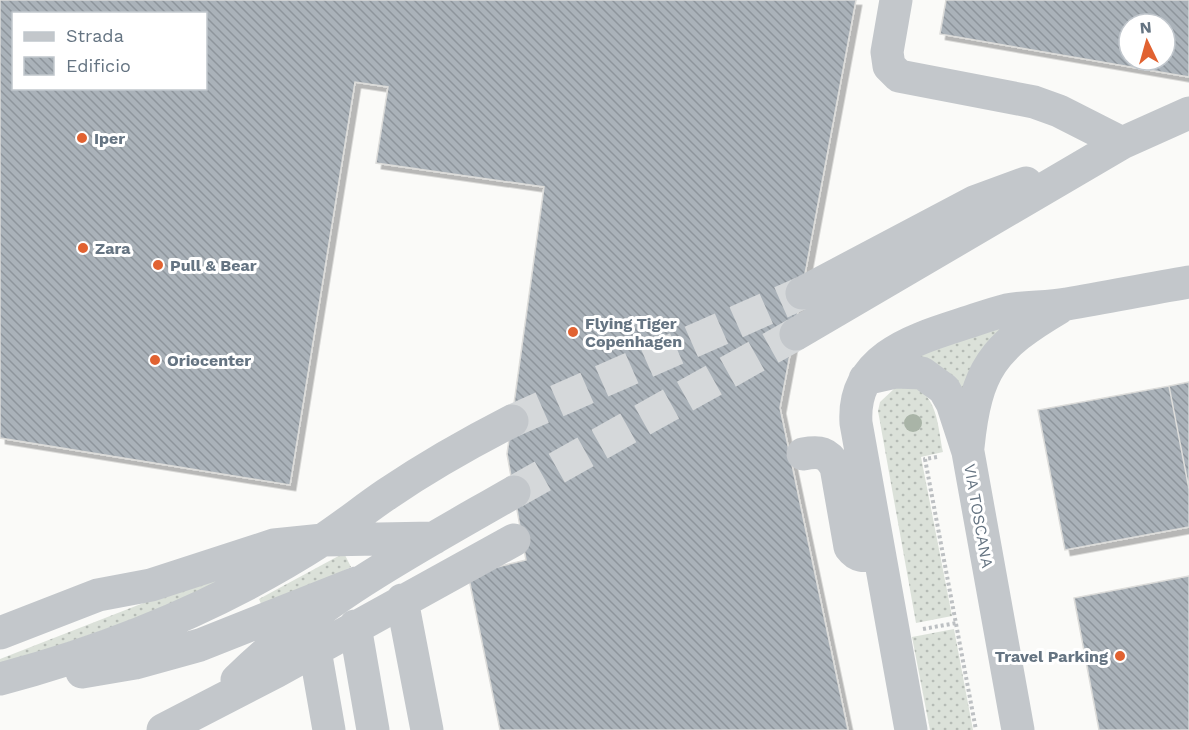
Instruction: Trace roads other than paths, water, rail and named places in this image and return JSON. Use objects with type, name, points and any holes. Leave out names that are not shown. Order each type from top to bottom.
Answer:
[{"type":"street","points":[[896,0],[887,52],[889,66],[899,76],[1034,102],[1059,111],[1122,144]]},
{"type":"street","points":[[796,334],[1122,144],[1189,112]]},
{"type":"street","points":[[802,293],[974,202],[1005,189],[1076,171]]},
{"type":"street","points":[[911,730],[855,415],[857,394],[865,379],[874,365],[890,353],[944,330],[1007,310],[1064,305],[1189,282]]},
{"type":"street","points":[[958,454],[978,395],[991,363],[1000,349],[1025,328],[1064,305]]},
{"type":"street","name":"VIA TOSCANA","points":[[865,379],[896,372],[922,373],[944,389],[952,403],[958,454],[1018,730]]},
{"type":"street","points":[[0,679],[117,644],[239,587],[323,540],[388,493],[464,446],[512,421]]},
{"type":"street","points":[[803,454],[819,451],[830,457],[836,467],[850,547],[855,554],[862,556],[878,554]]},
{"type":"street","points":[[214,702],[295,626],[356,584],[514,492]]},
{"type":"street","points":[[0,633],[98,596],[151,585],[252,550],[323,540],[434,538]]},
{"type":"street","points":[[163,730],[315,650],[514,540]]},
{"type":"street","points":[[0,687],[135,663],[200,645],[356,584]]},
{"type":"street","points":[[402,600],[427,730]]},
{"type":"street","points":[[355,626],[373,730]]},
{"type":"street","points":[[315,650],[329,730]]},
{"type":"tunnel","points":[[512,421],[802,293]]},
{"type":"tunnel","points":[[514,492],[796,334]]},
{"type":"place","name":"Iper","points":[[82,138]]},
{"type":"place","name":"Zara","points":[[83,248]]},
{"type":"place","name":"Pull & Bear","points":[[158,265]]},
{"type":"place","name":"Flying Tiger Copenhagen","points":[[573,332]]},
{"type":"place","name":"Oriocenter","points":[[155,360]]},
{"type":"place","name":"Travel Parking","points":[[1120,656]]}]
